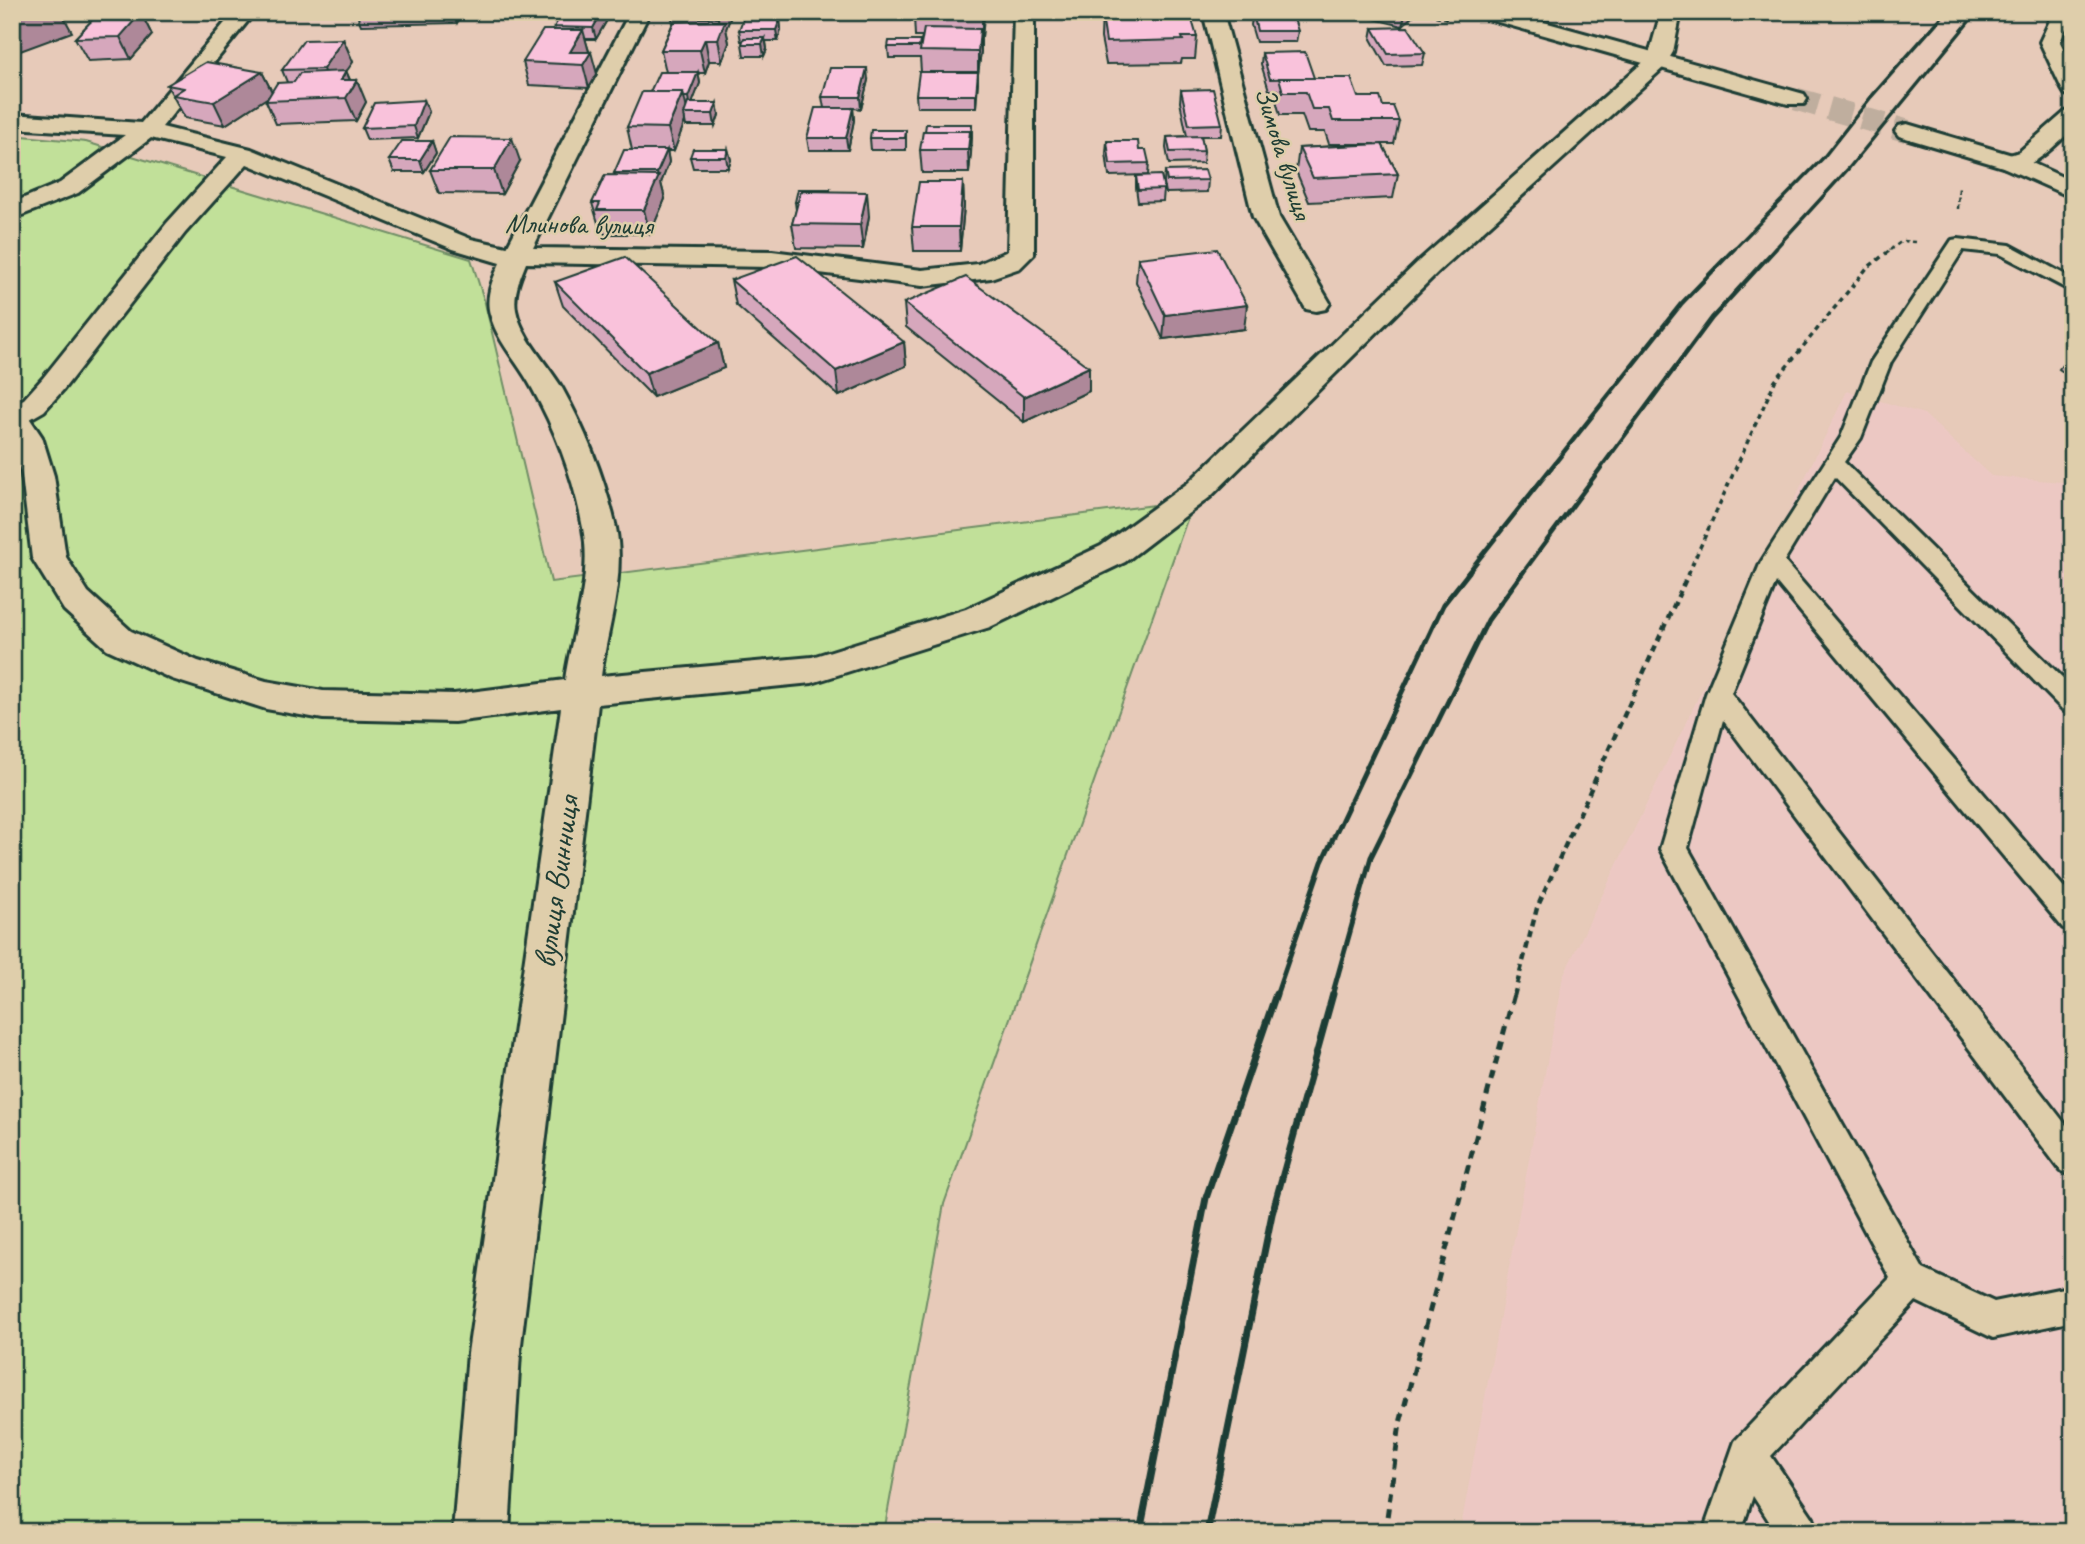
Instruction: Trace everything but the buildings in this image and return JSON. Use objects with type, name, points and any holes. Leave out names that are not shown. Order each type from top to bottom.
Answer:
[{"type":"street","points":[[12,212],[69,188],[147,130],[245,12]]},
{"type":"street","name":"вулиця Винниця","points":[[481,1532],[494,1353],[582,692],[603,574],[600,534],[574,441],[545,385],[511,332],[503,312],[501,295],[515,257],[640,12]]},
{"type":"street","name":"Млинова вулиця","points":[[12,121],[147,130],[243,153],[486,253],[515,257],[772,259],[922,278],[967,275],[998,268],[1021,254],[1024,12]]},
{"type":"street","name":"Зимова вулиця","points":[[1213,12],[1266,217],[1315,303]]},
{"type":"street","points":[[1484,12],[1796,99]]},
{"type":"street","points":[[243,153],[176,228],[53,384],[34,405],[13,415],[27,437],[38,476],[49,558],[76,601],[119,640],[185,670],[266,695],[323,705],[454,708],[582,692],[812,670],[978,618],[1113,554],[1199,490],[1430,265],[1656,62],[1662,52],[1671,12]]},
{"type":"street","points":[[2064,12],[2050,42],[2073,89]]},
{"type":"street","points":[[2011,163],[2026,157],[2071,122]]},
{"type":"street","points":[[1907,131],[2011,163],[2073,191]]},
{"type":"lane","points":[[2073,287],[2004,250],[1958,244],[1881,362],[1851,438],[1772,562],[1718,694],[1674,849],[1911,1281],[1993,1320],[2073,1303]]},
{"type":"lane","points":[[1833,463],[2073,705]]},
{"type":"lane","points":[[1772,562],[2073,919]]},
{"type":"lane","points":[[1718,694],[2073,1160]]},
{"type":"lane","points":[[1722,1532],[1748,1454],[1911,1281]]},
{"type":"lane","points":[[1748,1454],[1799,1532]]},
{"type":"path","points":[[1385,1532],[1400,1423],[1542,895],[1775,381],[1867,268],[1902,241],[1958,244],[1959,183]]},
{"type":"shaded area","points":[[1847,391],[1924,414],[1991,476],[2073,483],[2073,1532],[1460,1532],[1563,976]]},
{"type":"green space","points":[[12,135],[86,142],[471,259],[485,303],[551,582],[1194,500],[944,1204],[884,1532],[12,1532]]},
{"type":"tunnel","points":[[1796,99],[1907,131]]},
{"type":"railway","points":[[1733,250],[1823,158],[1871,97],[1946,12]]},
{"type":"railway","points":[[1774,250],[1849,168],[1977,12]]},
{"type":"railway","points":[[1467,574],[1681,304],[1735,248]]},
{"type":"railway","points":[[1522,574],[1712,318],[1776,248]]},
{"type":"railway","points":[[1276,996],[1322,862],[1443,605],[1469,572]]},
{"type":"railway","points":[[1332,996],[1371,857],[1488,620],[1523,572]]},
{"type":"railway","points":[[1140,1532],[1206,1198],[1276,994]]},
{"type":"railway","points":[[1207,1532],[1272,1214],[1333,994]]}]
